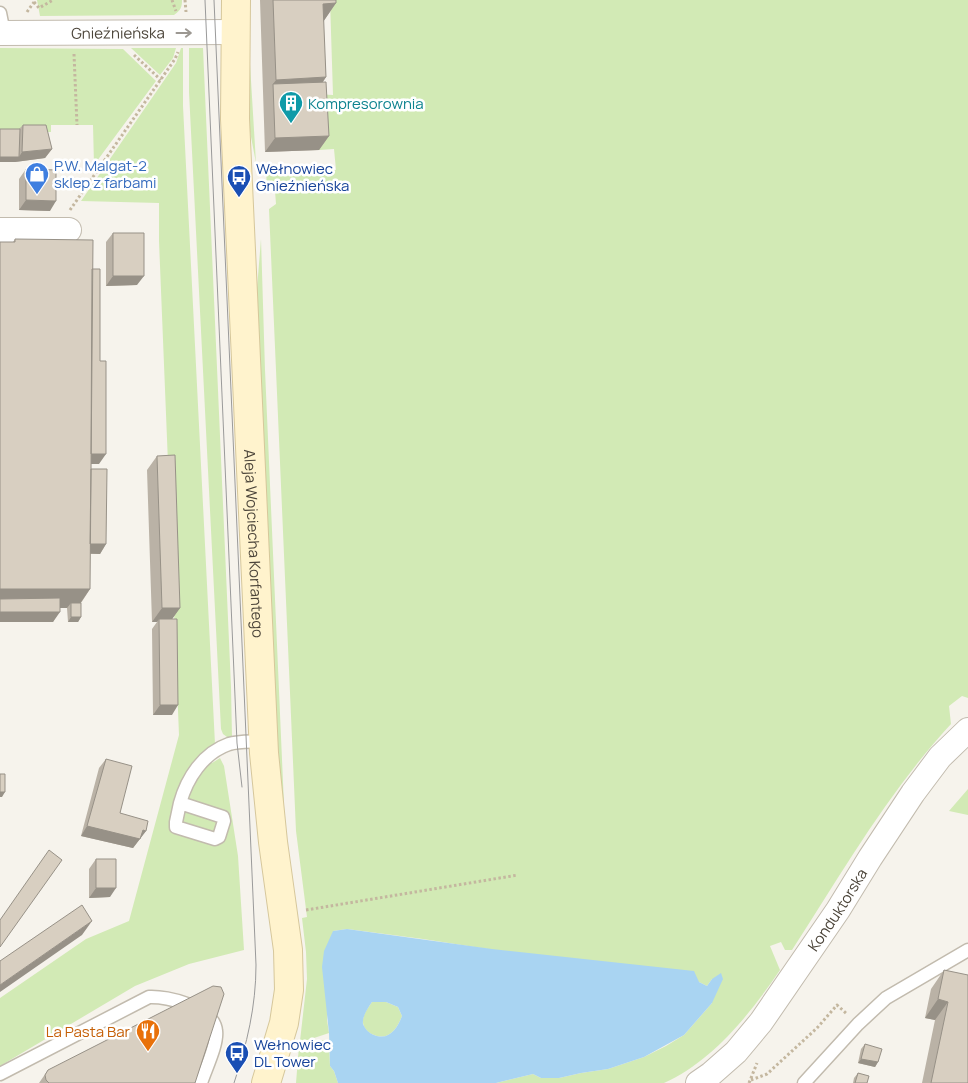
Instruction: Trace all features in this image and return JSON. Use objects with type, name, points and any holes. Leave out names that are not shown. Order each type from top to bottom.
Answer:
[{"type":"main road","name":"Aleja Wojciecha Korfantego","points":[[236,0],[235,119],[264,741],[273,842],[288,950],[289,990],[284,1023],[269,1078]]},
{"type":"street","name":"Gnieźnieńska","points":[[1,26],[236,32]]},
{"type":"street","points":[[0,230],[69,230]]},
{"type":"street","name":"Konduktorska","points":[[701,1082],[736,1052],[761,1022],[838,910],[913,794],[940,757],[968,730]]},
{"type":"lane","points":[[180,803],[194,772],[212,753],[232,744],[264,741]]},
{"type":"lane","points":[[809,1081],[858,1024],[886,998],[968,950]]},
{"type":"lane","points":[[0,1074],[149,997],[161,996],[190,1005],[204,1012],[213,1021],[216,1040],[201,1083]]},
{"type":"path","points":[[34,2],[39,8],[53,0]]},
{"type":"path","points":[[74,45],[77,125]]},
{"type":"path","points":[[69,230],[70,208],[161,80],[175,59],[179,45]]},
{"type":"path","points":[[130,51],[161,80]]},
{"type":"path","points":[[305,910],[518,875]]},
{"type":"path","points":[[750,1080],[767,1074],[817,1028],[837,1006],[858,1024]]},
{"type":"green space","points":[[37,0],[182,0],[182,5],[174,15],[40,16]]},
{"type":"green space","points":[[330,0],[968,0],[968,698],[962,696],[949,706],[951,724],[928,750],[886,805],[792,950],[785,950],[781,942],[770,946],[780,970],[756,1003],[729,1035],[714,1049],[682,1074],[664,1083],[496,1083],[533,1074],[541,1078],[559,1078],[608,1069],[644,1057],[684,1035],[712,1003],[712,979],[707,986],[699,982],[347,929],[333,931],[327,1020],[329,1033],[300,1041],[307,979],[302,918],[307,917],[296,831],[269,209],[276,204],[275,191],[267,185],[266,173],[336,170],[334,149],[319,150],[316,96],[316,94],[333,95]]},
{"type":"green space","points":[[248,31],[256,163],[247,116]]},
{"type":"green space","points":[[0,48],[123,49],[156,81],[94,165],[93,125],[51,125],[51,132],[0,132]]},
{"type":"green space","points":[[131,48],[176,48],[173,58],[160,75]]},
{"type":"green space","points":[[181,48],[183,48],[183,106],[215,744],[206,750],[212,763],[220,758],[224,766],[238,856],[244,950],[189,964],[135,986],[0,1066],[0,998],[86,939],[129,921],[179,735],[159,203],[81,201],[176,63]]},
{"type":"green space","points":[[189,48],[203,48],[232,737],[227,737],[221,729],[189,92]]},
{"type":"green space","points":[[261,239],[285,828],[279,786],[256,301]]},
{"type":"green space","points":[[968,789],[968,815],[949,811]]},
{"type":"green space","points":[[372,1002],[386,1002],[398,1007],[402,1016],[392,1033],[384,1036],[374,1035],[364,1027],[363,1017]]},
{"type":"green space","points":[[322,1040],[329,1041],[330,1066],[338,1083],[296,1083],[299,1046]]},
{"type":"water","points":[[347,929],[492,949],[694,971],[699,982],[707,986],[712,979],[721,973],[723,979],[712,1003],[684,1035],[644,1057],[608,1069],[559,1078],[541,1078],[533,1074],[496,1083],[338,1083],[330,1066],[329,1033],[322,967],[324,951],[333,931]],"holes":[[[372,1002],[386,1002],[398,1007],[402,1016],[392,1033],[384,1036],[374,1035],[364,1026],[364,1015]]]},
{"type":"building","points":[[273,0],[336,0],[336,3],[323,4],[326,77],[276,80]]},
{"type":"building","points":[[326,82],[329,136],[275,138],[273,84]]},
{"type":"building","points":[[23,125],[46,125],[52,149],[22,152]]},
{"type":"building","points":[[0,129],[20,129],[19,157],[0,157]]},
{"type":"building","points":[[26,169],[56,170],[56,201],[26,200]]},
{"type":"building","points":[[113,233],[144,233],[144,276],[113,276]]},
{"type":"building","points":[[15,239],[93,240],[90,589],[0,589],[0,242],[15,242]]},
{"type":"building","points":[[92,269],[100,269],[100,361],[106,361],[106,454],[91,454]]},
{"type":"building","points":[[175,455],[180,608],[162,608],[157,456]]},
{"type":"building","points":[[91,469],[107,469],[106,544],[90,544]]},
{"type":"building","points":[[60,598],[60,612],[0,612],[0,599]]},
{"type":"building","points":[[71,603],[81,603],[81,617],[71,617]]},
{"type":"building","points":[[159,619],[177,619],[178,705],[160,705]]},
{"type":"building","points":[[106,759],[132,766],[120,813],[148,821],[146,831],[143,830],[140,839],[87,826]]},
{"type":"building","points":[[0,774],[5,774],[5,792],[0,792]]},
{"type":"building","points":[[49,850],[62,860],[0,947],[0,920]]},
{"type":"building","points":[[96,859],[116,859],[116,888],[96,888]]},
{"type":"building","points":[[82,905],[92,921],[0,985],[0,961]]},
{"type":"building","points":[[944,970],[968,975],[968,1083],[931,1083],[948,1002],[938,999]]},
{"type":"building","points":[[213,986],[221,987],[224,994],[195,1083],[49,1083],[46,1080],[45,1075],[48,1070]]},
{"type":"building","points":[[865,1044],[882,1049],[878,1062],[861,1059]]},
{"type":"building","points":[[858,1073],[869,1076],[867,1083],[855,1083]]},
{"type":"tram line","points":[[205,0],[237,743],[242,787]]},
{"type":"tram line","points":[[214,0],[256,965],[250,1025],[234,1083]]},
{"type":"place","name":"Kompresorownia","points":[[291,124]]},
{"type":"place","name":"P.W. Malgat-2 sklep z farbami","points":[[37,195]]},
{"type":"place","name":"Wełnowiec Gnieźnieńska","points":[[239,198]]},
{"type":"place","name":"La Pasta Bar","points":[[148,1052]]},
{"type":"place","name":"Wełnowiec DL Tower","points":[[237,1074]]}]
